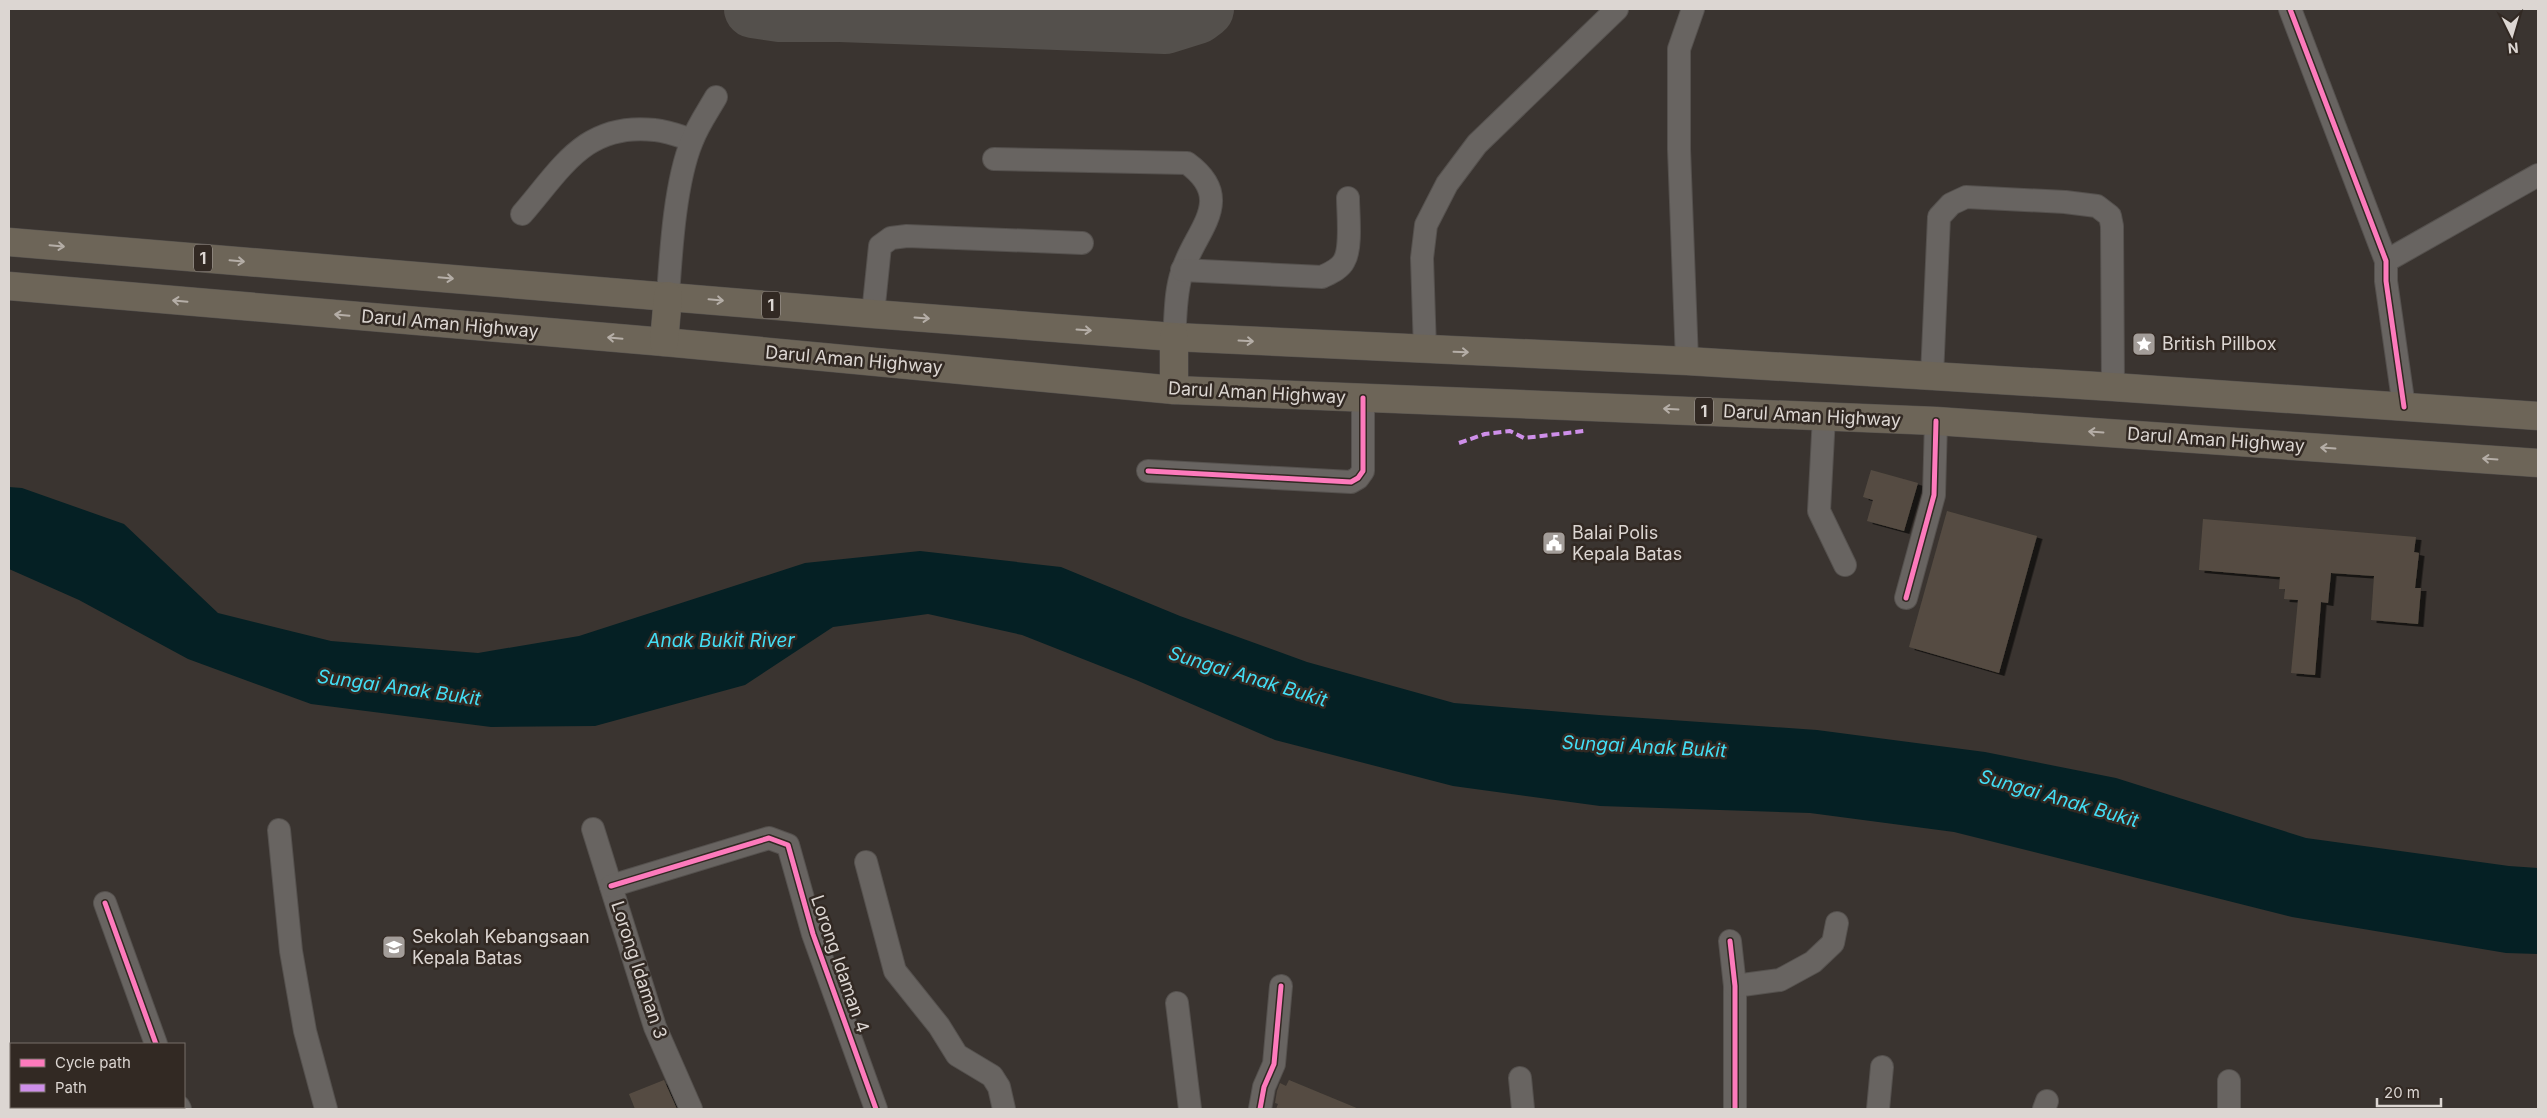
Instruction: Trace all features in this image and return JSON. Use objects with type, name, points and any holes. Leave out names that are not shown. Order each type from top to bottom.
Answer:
[{"type":"highway","name":"1","points":[[9,242],[1174,337],[1687,361],[2113,387],[2538,416]]},
{"type":"highway","name":"Darul Aman Highway","points":[[9,286],[664,342],[1174,390],[1936,421],[2538,462]]},
{"type":"highway","points":[[664,342],[668,296]]},
{"type":"highway","points":[[1174,337],[1174,390]]},
{"type":"street","points":[[1425,350],[1422,258],[1426,225],[1447,184],[1477,144],[1617,9]]},
{"type":"street","points":[[1687,361],[1679,150],[1679,49],[1693,9]]},
{"type":"street","points":[[2290,9],[2386,261],[2386,281],[2404,407]]},
{"type":"street","points":[[668,296],[670,255],[684,164],[692,140],[716,97]]},
{"type":"street","points":[[522,214],[581,146],[604,134],[632,128],[657,130],[692,140]]},
{"type":"street","points":[[994,159],[1187,163],[1202,174],[1211,192],[1209,213],[1203,232],[1182,270],[1177,293],[1174,337]]},
{"type":"street","points":[[2386,261],[2538,175]]},
{"type":"street","points":[[1932,376],[1939,217],[1950,204],[1966,197],[2065,202],[2098,206],[2110,216],[2112,226],[2113,387]]},
{"type":"street","points":[[1182,270],[1322,277],[1334,272],[1344,261],[1347,246],[1348,198]]},
{"type":"street","points":[[874,314],[880,246],[891,238],[908,236],[1082,243]]},
{"type":"street","points":[[1148,471],[1351,482],[1358,478],[1363,471],[1364,398]]},
{"type":"street","points":[[1824,416],[1819,511],[1845,565]]},
{"type":"street","points":[[1906,598],[1934,495],[1936,421]]},
{"type":"street","name":"Lorong Idaman 3","points":[[593,829],[655,1026],[691,1109]]},
{"type":"street","points":[[279,830],[294,968],[305,1031],[326,1109]]},
{"type":"street","name":"Lorong Idaman 4","points":[[611,886],[769,838],[788,845],[813,934],[876,1109]]},
{"type":"street","points":[[866,862],[895,971],[939,1026],[957,1055],[992,1076],[999,1087],[1004,1109]]},
{"type":"street","points":[[105,903],[156,1043]]},
{"type":"street","points":[[1736,986],[1780,980],[1813,962],[1832,943],[1837,923]]},
{"type":"street","points":[[1730,941],[1736,986],[1735,1109]]},
{"type":"street","points":[[1260,1109],[1264,1087],[1274,1064],[1281,986]]},
{"type":"street","points":[[1177,1004],[1190,1109]]},
{"type":"street","points":[[1878,1109],[1882,1066]]},
{"type":"street","points":[[1520,1078],[1524,1109]]},
{"type":"street","points":[[2229,1081],[2229,1109]]},
{"type":"water","name":"Anak Bukit River","points":[[9,487],[22,488],[124,524],[218,613],[331,641],[478,653],[579,636],[805,563],[920,551],[1061,567],[1180,616],[1307,662],[1454,703],[1817,730],[1985,752],[2116,778],[2306,838],[2509,866],[2538,868],[2538,954],[2506,953],[2292,917],[1954,832],[1810,813],[1600,806],[1453,786],[1275,740],[1136,680],[1022,635],[928,614],[833,627],[745,685],[595,726],[491,727],[311,704],[188,659],[79,600],[9,569]]},
{"type":"building","points":[[1871,470],[1918,483],[1904,531],[1867,521],[1873,500],[1863,497]]},
{"type":"building","points":[[1947,511],[2037,536],[1999,673],[1909,647]]},
{"type":"building","points":[[2203,519],[2416,537],[2414,552],[2419,553],[2415,588],[2421,588],[2418,624],[2371,620],[2374,576],[2331,573],[2328,603],[2321,602],[2315,675],[2291,673],[2298,600],[2284,599],[2285,589],[2279,589],[2280,577],[2199,570]]},
{"type":"building","points":[[664,1080],[677,1109],[635,1109],[629,1094]]},
{"type":"building","points":[[1289,1080],[1359,1109],[1276,1109],[1278,1104],[1275,1103],[1280,1083],[1286,1086]]},
{"type":"taxiway","points":[[753,9],[780,13],[840,13],[1165,25],[1197,15],[1205,9]]},
{"type":"marked path","points":[[1459,443],[1485,434],[1510,431],[1524,438],[1584,431]]},
{"type":"cycle path","points":[[2290,9],[2386,261],[2386,281],[2404,407]]},
{"type":"cycle path","points":[[1148,471],[1351,482],[1358,478],[1363,471],[1363,398]]},
{"type":"cycle path","points":[[1906,598],[1934,495],[1936,421]]},
{"type":"cycle path","points":[[611,886],[769,838],[788,845],[813,934],[876,1109]]},
{"type":"cycle path","points":[[105,903],[156,1043]]},
{"type":"cycle path","points":[[1730,941],[1735,986],[1735,1109]]},
{"type":"cycle path","points":[[1260,1109],[1264,1087],[1274,1064],[1281,986]]},
{"type":"place","name":"British Pillbox","points":[[2144,344]]},
{"type":"place","name":"Balai Polis Kepala Batas","points":[[1554,543]]},
{"type":"place","name":"Sekolah Kebangsaan Kepala Batas","points":[[394,947]]},
{"type":"water label","name":"Sungai Anak Bukit","points":[[1248,676]]},
{"type":"water label","name":"Sungai Anak Bukit","points":[[399,687]]},
{"type":"water label","name":"Sungai Anak Bukit","points":[[1644,746]]},
{"type":"water label","name":"Sungai Anak Bukit","points":[[2059,798]]}]
